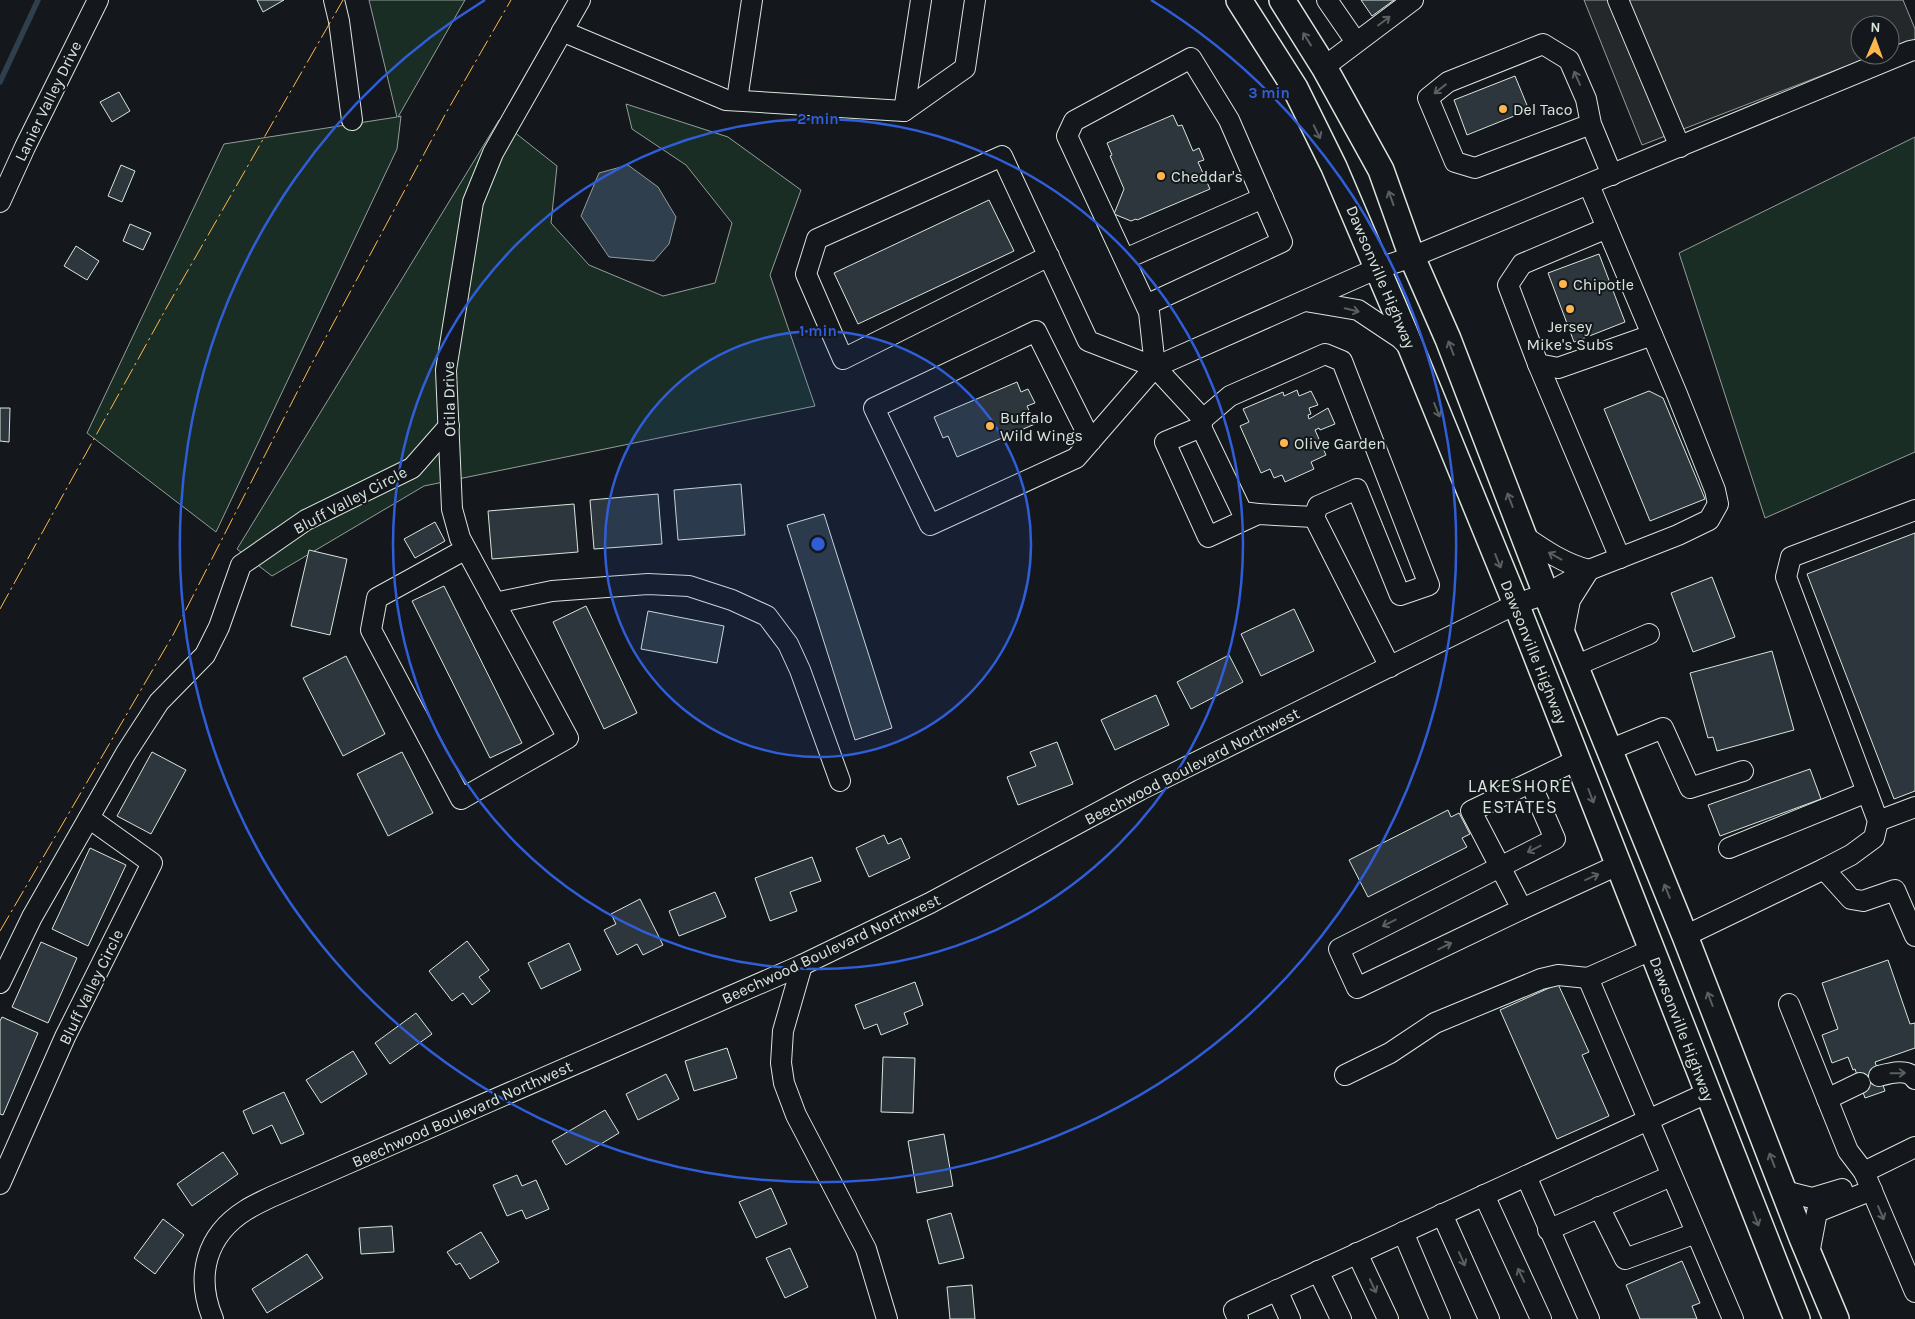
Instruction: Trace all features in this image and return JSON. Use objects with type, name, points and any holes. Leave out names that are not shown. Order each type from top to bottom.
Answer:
[{"type":"main road","name":"Dawsonville Highway","points":[[1239,0],[1295,88],[1334,167],[1412,350],[1516,604],[1797,1319]]},
{"type":"main road","name":"Dawsonville Highway","points":[[1289,2],[1381,170],[1412,257],[1448,339],[1546,594],[1685,936],[1836,1319]]},
{"type":"main road","points":[[1651,950],[1685,936]]},
{"type":"street","name":"Lanier Valley Drive","points":[[0,202],[25,147],[98,0]]},
{"type":"street","points":[[334,0],[339,21],[352,120]]},
{"type":"street","name":"Otila Drive","points":[[466,549],[378,598],[372,630],[452,786],[461,799],[568,738],[495,603],[466,549],[460,538],[452,509],[446,370],[473,202],[493,153],[580,0]]},
{"type":"street","points":[[736,100],[752,0]]},
{"type":"street","points":[[904,111],[920,0]]},
{"type":"street","points":[[562,31],[726,100],[904,111],[965,68],[975,0]]},
{"type":"street","points":[[1327,0],[1356,42]]},
{"type":"street","points":[[1324,67],[1413,0]]},
{"type":"street","points":[[1618,0],[1680,147]]},
{"type":"street","points":[[1591,124],[1476,168],[1455,162],[1428,98],[1448,82],[1544,44],[1569,60],[1586,99],[1591,124],[1612,175]]},
{"type":"street","points":[[1091,441],[1036,331],[874,408],[930,525],[1076,458],[1091,441],[1155,367],[1376,269],[1412,257],[1901,54],[1915,50]]},
{"type":"street","points":[[1146,305],[1282,242],[1229,120],[1191,58],[1074,121],[1067,136],[1149,312],[1155,367]]},
{"type":"street","points":[[1049,256],[843,359],[806,274],[817,239],[1002,156],[1049,256],[1088,341],[1155,367],[1202,423],[1242,512],[1314,517]]},
{"type":"street","points":[[1538,364],[1558,368],[1652,335],[1588,185]]},
{"type":"street","points":[[1125,259],[1263,198]]},
{"type":"street","points":[[1607,228],[1522,264],[1508,285],[1538,364],[1620,558]]},
{"type":"street","points":[[1304,301],[1358,310],[1400,338],[1412,350]]},
{"type":"street","name":"Beechwood Boulevard Northwest","points":[[213,1319],[208,1307],[204,1284],[206,1263],[214,1244],[226,1226],[246,1210],[271,1197],[802,965],[930,903],[1140,790],[1516,604],[1546,594],[1589,570],[1709,520],[1718,504],[1715,490],[1652,335]]},
{"type":"street","points":[[1258,514],[1208,537],[1165,442],[1202,423],[1230,396],[1325,354],[1342,361],[1429,585],[1400,596],[1357,489]]},
{"type":"street","name":"Bluff Valley Circle","points":[[0,983],[32,917],[126,754],[159,702],[205,655],[218,627],[241,565],[306,520],[412,468],[449,426]]},
{"type":"street","points":[[1387,477],[1318,506],[1314,517],[1390,667]]},
{"type":"street","points":[[1685,936],[1851,855],[1874,838],[1878,821],[1786,576],[1791,557],[1915,510]]},
{"type":"street","points":[[1524,536],[1572,566],[1589,570],[1570,600],[1563,634]]},
{"type":"street","points":[[495,603],[552,591],[648,584],[689,586],[732,600],[767,616],[788,644],[800,670],[840,781]]},
{"type":"street","points":[[1575,666],[1648,634]]},
{"type":"street","points":[[1609,750],[1663,728],[1690,788],[1743,771]]},
{"type":"street","points":[[1522,909],[1471,811],[1531,784],[1577,760]]},
{"type":"street","points":[[1531,784],[1555,839],[1339,949],[1357,988],[1522,909],[1618,866]]},
{"type":"street","points":[[1729,848],[1867,792]]},
{"type":"street","points":[[1878,821],[1915,807]]},
{"type":"street","name":"Bluff Valley Circle","points":[[0,1184],[65,1037],[152,863],[89,818]]},
{"type":"street","points":[[1824,869],[1851,899],[1863,901],[1895,890],[1914,929]]},
{"type":"street","points":[[1345,1075],[1390,1054],[1435,1023],[1542,979],[1558,975],[1588,978],[1651,950]]},
{"type":"street","points":[[802,965],[783,1030],[781,1064],[784,1083],[796,1115],[866,1249],[887,1319]]},
{"type":"street","points":[[1588,978],[1647,1121],[1733,1319]]},
{"type":"street","points":[[1789,1004],[1848,1151],[1868,1181],[1915,1292]]},
{"type":"street","points":[[1880,1076],[1890,1073],[1908,1073],[1915,1079]]},
{"type":"street","points":[[1827,1099],[1860,1083]]},
{"type":"street","points":[[1238,1319],[1234,1310],[1707,1093]]},
{"type":"street","points":[[1809,1254],[1817,1212],[1868,1181],[1915,1147]]},
{"type":"street","points":[[1526,1176],[1548,1230],[1589,1319]]},
{"type":"street","points":[[1548,1230],[1671,1176]]},
{"type":"street","points":[[1784,1191],[1812,1198],[1868,1181]]},
{"type":"street","points":[[1484,1195],[1541,1319]]},
{"type":"street","points":[[1599,1208],[1625,1259],[1696,1233]]},
{"type":"street","points":[[1442,1214],[1489,1319]]},
{"type":"street","points":[[1402,1232],[1440,1319]]},
{"type":"street","points":[[1357,1253],[1388,1319]]},
{"type":"street","points":[[1318,1271],[1340,1319]]},
{"type":"street","points":[[1277,1290],[1290,1319]]},
{"type":"green space","points":[[369,0],[465,0],[398,117],[401,116],[397,149],[216,532],[87,433],[224,144],[397,117]]},
{"type":"green space","points":[[626,104],[728,137],[801,190],[770,275],[815,406],[424,486],[272,576],[237,549],[499,120],[557,166],[551,223],[589,265],[663,296],[715,283],[732,223],[686,165],[632,129]]},
{"type":"green space","points":[[1915,137],[1915,452],[1765,518],[1679,253]]},
{"type":"shaded area","points":[[1584,0],[1903,0],[1915,29],[1915,40],[1900,45],[1900,15],[1850,15],[1850,65],[1642,145]]},
{"type":"water","points":[[628,165],[658,187],[676,217],[669,244],[654,261],[609,257],[581,216],[599,173]]},
{"type":"building","points":[[257,0],[284,0],[263,12]]},
{"type":"building","points":[[1361,0],[1394,0],[1372,16]]},
{"type":"building","points":[[1515,76],[1529,110],[1467,135],[1454,100]]},
{"type":"building","points":[[119,92],[130,111],[112,122],[100,102]]},
{"type":"building","name":"Cheddar's","points":[[1173,115],[1178,126],[1182,125],[1193,151],[1199,148],[1204,160],[1198,162],[1210,189],[1137,220],[1131,221],[1114,214],[1124,189],[1110,156],[1112,155],[1107,143]]},
{"type":"building","points":[[121,165],[135,171],[122,202],[108,196]]},
{"type":"building","points":[[989,200],[1014,251],[858,324],[834,273]]},
{"type":"building","points":[[130,224],[151,233],[143,250],[123,241]]},
{"type":"building","points":[[76,246],[99,261],[87,280],[64,266]]},
{"type":"building","points":[[1599,254],[1625,322],[1574,342],[1548,273]]},
{"type":"building","points":[[1017,382],[1021,392],[1028,389],[1035,403],[1027,406],[1035,424],[957,457],[948,436],[943,438],[934,417]]},
{"type":"building","name":"Olive Garden","points":[[1297,390],[1299,396],[1311,391],[1318,405],[1309,408],[1311,414],[1308,415],[1309,419],[1328,408],[1335,424],[1315,430],[1326,455],[1311,462],[1314,469],[1285,482],[1282,475],[1274,478],[1270,469],[1261,473],[1240,426],[1249,422],[1243,409],[1283,392],[1284,396]]},
{"type":"building","points":[[1649,391],[1663,398],[1705,499],[1650,521],[1604,409]]},
{"type":"building","points":[[0,408],[10,408],[9,442],[0,441]]},
{"type":"building","points":[[741,484],[745,535],[678,540],[674,490]]},
{"type":"building","points":[[658,494],[662,544],[594,549],[590,500]]},
{"type":"building","points":[[574,504],[578,552],[492,559],[488,511]]},
{"type":"building","points":[[824,514],[892,728],[855,740],[787,525]]},
{"type":"building","points":[[435,522],[445,541],[415,558],[404,539]]},
{"type":"building","points":[[1915,533],[1915,791],[1894,799],[1807,574]]},
{"type":"building","points":[[309,550],[347,559],[330,635],[291,626]]},
{"type":"building","points":[[1712,577],[1735,637],[1693,652],[1671,593]]},
{"type":"building","points":[[444,586],[522,743],[490,758],[412,601]]},
{"type":"building","points":[[586,606],[637,713],[604,729],[553,622]]},
{"type":"building","points":[[1294,609],[1314,651],[1261,676],[1241,634]]},
{"type":"building","points":[[648,611],[724,626],[717,663],[641,649]]},
{"type":"building","points":[[1772,651],[1794,730],[1717,751],[1713,737],[1708,738],[1690,673]]},
{"type":"building","points":[[1229,655],[1243,682],[1191,709],[1177,682]]},
{"type":"building","points":[[346,656],[385,734],[343,756],[303,678]]},
{"type":"building","points":[[1156,695],[1169,725],[1115,750],[1101,720]]},
{"type":"building","points":[[1057,742],[1073,784],[1018,805],[1007,777],[1036,766],[1030,752]]},
{"type":"building","points":[[152,752],[186,770],[151,834],[117,816]]},
{"type":"building","points":[[402,752],[433,813],[388,836],[357,774]]},
{"type":"building","points":[[1810,769],[1821,799],[1720,836],[1708,805]]},
{"type":"building","points":[[1448,810],[1451,817],[1459,813],[1470,834],[1462,838],[1467,847],[1368,897],[1349,860]]},
{"type":"building","points":[[884,835],[888,844],[901,838],[910,858],[869,877],[856,848]]},
{"type":"building","points":[[90,848],[126,865],[88,946],[52,929]]},
{"type":"building","points":[[812,857],[821,881],[790,892],[797,911],[770,921],[755,878]]},
{"type":"building","points":[[715,892],[726,917],[679,936],[669,911]]},
{"type":"building","points":[[640,899],[663,945],[643,955],[637,944],[617,955],[604,930],[616,924],[611,914]]},
{"type":"building","points":[[467,941],[489,970],[479,977],[490,991],[472,1005],[463,993],[452,1001],[429,971]]},
{"type":"building","points":[[41,942],[77,958],[48,1023],[12,1007]]},
{"type":"building","points":[[569,943],[581,970],[541,989],[528,963]]},
{"type":"building","points":[[1888,960],[1910,1024],[1915,1023],[1915,1048],[1875,1062],[1885,1091],[1865,1098],[1855,1069],[1853,1070],[1848,1057],[1832,1063],[1822,1035],[1838,1029],[1822,983]]},
{"type":"building","points":[[915,982],[923,1005],[904,1013],[908,1024],[881,1035],[877,1024],[864,1029],[855,1005]]},
{"type":"building","points":[[1558,984],[1589,1052],[1582,1055],[1609,1116],[1557,1139],[1500,1010]]},
{"type":"building","points":[[416,1013],[432,1034],[390,1064],[375,1043]]},
{"type":"building","points":[[2,1017],[38,1033],[3,1115],[0,1114],[0,1021]]},
{"type":"building","points":[[727,1048],[737,1078],[694,1091],[685,1061]]},
{"type":"building","points":[[353,1051],[367,1074],[321,1103],[306,1080]]},
{"type":"building","points":[[883,1057],[915,1058],[913,1113],[881,1112]]},
{"type":"building","points":[[666,1074],[679,1099],[638,1120],[626,1094]]},
{"type":"building","points":[[284,1092],[304,1134],[281,1144],[272,1125],[253,1134],[243,1111]]},
{"type":"building","points":[[605,1110],[619,1133],[566,1165],[552,1141]]},
{"type":"building","points":[[944,1134],[953,1186],[917,1193],[908,1141]]},
{"type":"building","points":[[223,1152],[238,1174],[192,1206],[177,1184]]},
{"type":"building","points":[[517,1175],[522,1186],[536,1180],[549,1209],[526,1219],[522,1210],[507,1216],[493,1185]]},
{"type":"building","points":[[771,1188],[787,1224],[756,1238],[739,1202]]},
{"type":"building","points":[[951,1213],[964,1258],[939,1264],[927,1220]]},
{"type":"building","points":[[163,1219],[184,1235],[155,1274],[134,1258]]},
{"type":"building","points":[[392,1226],[394,1252],[361,1254],[359,1228]]},
{"type":"building","points":[[481,1232],[499,1262],[470,1279],[460,1263],[456,1265],[447,1252]]},
{"type":"building","points":[[790,1248],[808,1287],[785,1298],[766,1258]]},
{"type":"building","points":[[307,1254],[323,1278],[267,1313],[252,1289]]},
{"type":"building","points":[[1682,1261],[1700,1303],[1692,1306],[1697,1319],[1640,1319],[1626,1285]]},
{"type":"building","points":[[972,1285],[975,1319],[950,1319],[947,1287]]},
{"type":"waterway","points":[[0,82],[38,0]]},
{"type":"power","points":[[0,609],[168,305],[343,0]]},
{"type":"power","points":[[0,931],[173,635],[311,365],[446,113],[511,0]]},
{"type":"place","name":"Del Taco","points":[[1503,109]]},
{"type":"place","name":"Cheddar's","points":[[1161,176]]},
{"type":"place","name":"Chipotle","points":[[1563,284]]},
{"type":"place","name":"Jersey Mike's Subs","points":[[1570,309]]},
{"type":"place","name":"Buffalo Wild Wings","points":[[990,426]]},
{"type":"place","name":"Olive Garden","points":[[1284,443]]},
{"type":"district","name":"LAKESHORE ESTATES","points":[[1520,796]]}]
